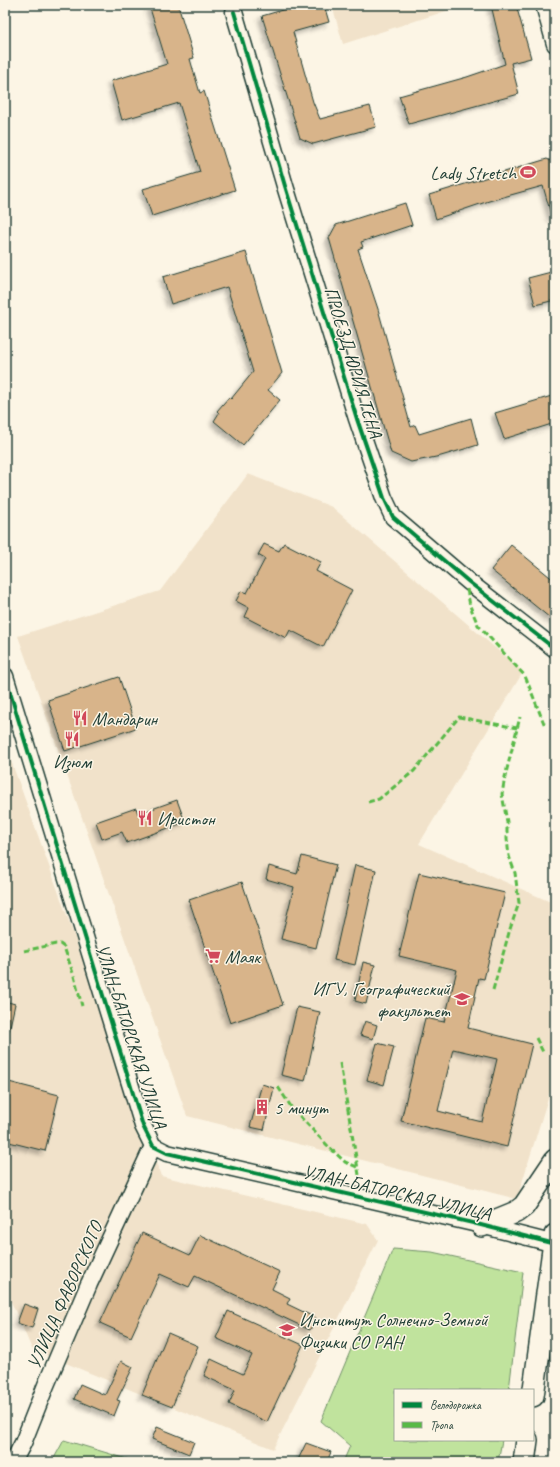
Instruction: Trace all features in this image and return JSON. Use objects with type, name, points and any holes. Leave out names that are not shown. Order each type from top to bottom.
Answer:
[{"type":"main road","points":[[482,1226],[516,1212],[524,1206],[555,1160]]},
{"type":"main road","points":[[534,1389],[554,1241]]},
{"type":"main road","points":[[524,1462],[527,1441]]},
{"type":"street","points":[[544,5],[555,44]]},
{"type":"street","name":"ПРОЕЗД ЮРИЯ ТЕНА","points":[[234,12],[285,186],[359,425],[384,498],[393,517],[469,582],[555,649]]},
{"type":"street","name":"УЛАН-БАТОРСКАЯ УЛИЦА","points":[[5,676],[143,1126],[153,1146],[167,1153],[482,1226],[554,1241]]},
{"type":"street","name":"УЛИЦА ФАВОРСКОГО","points":[[13,1462],[23,1442],[89,1284],[153,1146]]},
{"type":"shaded area","points":[[332,5],[465,5],[343,44]]},
{"type":"shaded area","points":[[248,474],[332,507],[523,672],[419,844],[555,904],[555,1075],[517,1199],[187,1116],[18,636],[160,591]]},
{"type":"shaded area","points":[[5,744],[161,1176],[367,1224],[378,1240],[273,1449],[32,1349],[5,1288]]},
{"type":"green space","points":[[393,1249],[432,1252],[523,1272],[509,1389],[394,1389],[394,1441],[502,1441],[498,1462],[343,1462],[350,1446],[321,1421]]},
{"type":"green space","points":[[64,1440],[137,1462],[52,1462]]},
{"type":"building","points":[[149,5],[178,5],[194,58],[190,59],[200,93],[204,91],[235,190],[152,216],[143,189],[200,172],[179,103],[122,120],[111,81],[167,64]]},
{"type":"building","points":[[299,5],[324,5],[329,22],[293,32],[313,102],[320,119],[370,106],[376,127],[313,144],[300,138],[262,16]]},
{"type":"building","points":[[491,5],[516,5],[531,58],[511,63],[519,94],[409,124],[399,96],[467,77],[505,64]]},
{"type":"building","points":[[547,159],[555,163],[555,218],[552,218],[543,186],[489,201],[436,219],[429,195]]},
{"type":"building","points":[[405,203],[412,225],[361,242],[363,247],[358,249],[378,309],[411,427],[415,425],[419,434],[471,418],[478,445],[441,456],[411,462],[391,453],[329,238],[336,225]]},
{"type":"building","points":[[246,252],[282,373],[268,390],[280,400],[243,445],[214,421],[219,413],[217,411],[229,397],[231,399],[253,372],[227,287],[171,304],[163,277]]},
{"type":"building","points":[[555,271],[555,300],[535,305],[528,278]]},
{"type":"building","points":[[555,395],[555,423],[504,439],[495,413]]},
{"type":"building","points":[[284,543],[321,562],[316,571],[352,590],[323,647],[290,630],[286,638],[245,617],[249,608],[236,601],[241,591],[247,593],[265,559],[258,555],[264,544],[279,551]]},
{"type":"building","points":[[511,545],[555,581],[555,622],[491,570]]},
{"type":"building","points":[[119,677],[136,728],[65,751],[48,700]]},
{"type":"building","name":"Иристон","points":[[177,800],[185,822],[127,843],[122,832],[102,839],[96,822],[136,808],[138,814]]},
{"type":"building","points":[[302,856],[336,865],[316,948],[281,939],[294,887],[266,879],[269,866],[297,874]]},
{"type":"building","points":[[355,865],[376,870],[355,965],[334,960]]},
{"type":"building","name":"ИГУ, Географический факультет","points":[[419,873],[505,893],[484,979],[479,978],[468,1028],[532,1044],[507,1147],[401,1121],[425,1018],[444,1022],[457,970],[399,956]],"holes":[[[453,1049],[497,1059],[482,1122],[438,1111]]]},
{"type":"building","points":[[242,882],[283,1005],[230,1023],[189,900]]},
{"type":"building","points":[[363,962],[375,965],[366,1004],[355,1001]]},
{"type":"building","points":[[5,1001],[15,1004],[9,1031],[5,1031]]},
{"type":"building","points":[[297,1007],[320,1012],[305,1081],[281,1075]]},
{"type":"building","points":[[365,1021],[377,1025],[373,1039],[360,1035]]},
{"type":"building","points":[[377,1043],[394,1047],[384,1085],[367,1080]]},
{"type":"building","points":[[5,1081],[59,1095],[45,1151],[5,1141]]},
{"type":"building","name":"5 минут","points":[[262,1084],[274,1088],[264,1130],[250,1127]]},
{"type":"building","name":"Институт Солнечно-Земной Физики СО РАН","points":[[142,1233],[190,1255],[200,1235],[280,1272],[272,1289],[290,1298],[287,1304],[316,1318],[310,1330],[195,1276],[189,1287],[160,1274],[131,1337],[100,1323]]},
{"type":"building","points":[[24,1304],[38,1309],[32,1328],[17,1323]]},
{"type":"building","points":[[228,1311],[303,1345],[267,1422],[229,1404],[235,1390],[204,1376],[211,1359],[243,1374],[252,1355],[216,1338]]},
{"type":"building","points":[[168,1333],[198,1346],[172,1407],[142,1395]]},
{"type":"building","points":[[121,1361],[133,1367],[117,1400],[120,1401],[114,1416],[74,1399],[80,1384],[105,1395]]},
{"type":"building","points":[[157,1427],[194,1442],[189,1454],[152,1439]]},
{"type":"building","points":[[306,1443],[331,1452],[327,1462],[297,1462]]},
{"type":"marked path","points":[[467,589],[470,606],[478,625],[525,676],[545,726]]},
{"type":"marked path","points":[[368,802],[379,799],[414,771],[459,717],[517,728]]},
{"type":"marked path","points":[[493,990],[519,903],[515,873],[509,856],[507,822],[502,794],[520,717]]},
{"type":"marked path","points":[[24,951],[56,944],[60,944],[64,947],[82,1006]]},
{"type":"marked path","points":[[536,1038],[544,1054]]},
{"type":"marked path","points":[[340,1063],[359,1175]]},
{"type":"marked path","points":[[278,1087],[292,1108],[327,1145],[345,1162],[357,1167]]},
{"type":"cycle path","points":[[234,12],[285,186],[357,419],[384,498],[393,517],[469,582],[555,649]]},
{"type":"cycle path","points":[[5,676],[143,1126],[153,1146],[167,1153],[473,1223],[555,1244]]},
{"type":"place","name":"Lady Stretch","points":[[528,172]]},
{"type":"place","name":"Мандарин","points":[[80,718]]},
{"type":"place","name":"Изюм","points":[[72,739]]},
{"type":"place","name":"Иристон","points":[[145,818]]},
{"type":"place","name":"Маяк","points":[[213,956]]},
{"type":"place","name":"ИГУ, Географический факультет","points":[[462,999]]},
{"type":"place","name":"5 минут","points":[[262,1107]]},
{"type":"place","name":"Институт Солнечно-Земной Физики СО РАН","points":[[287,1330]]}]
